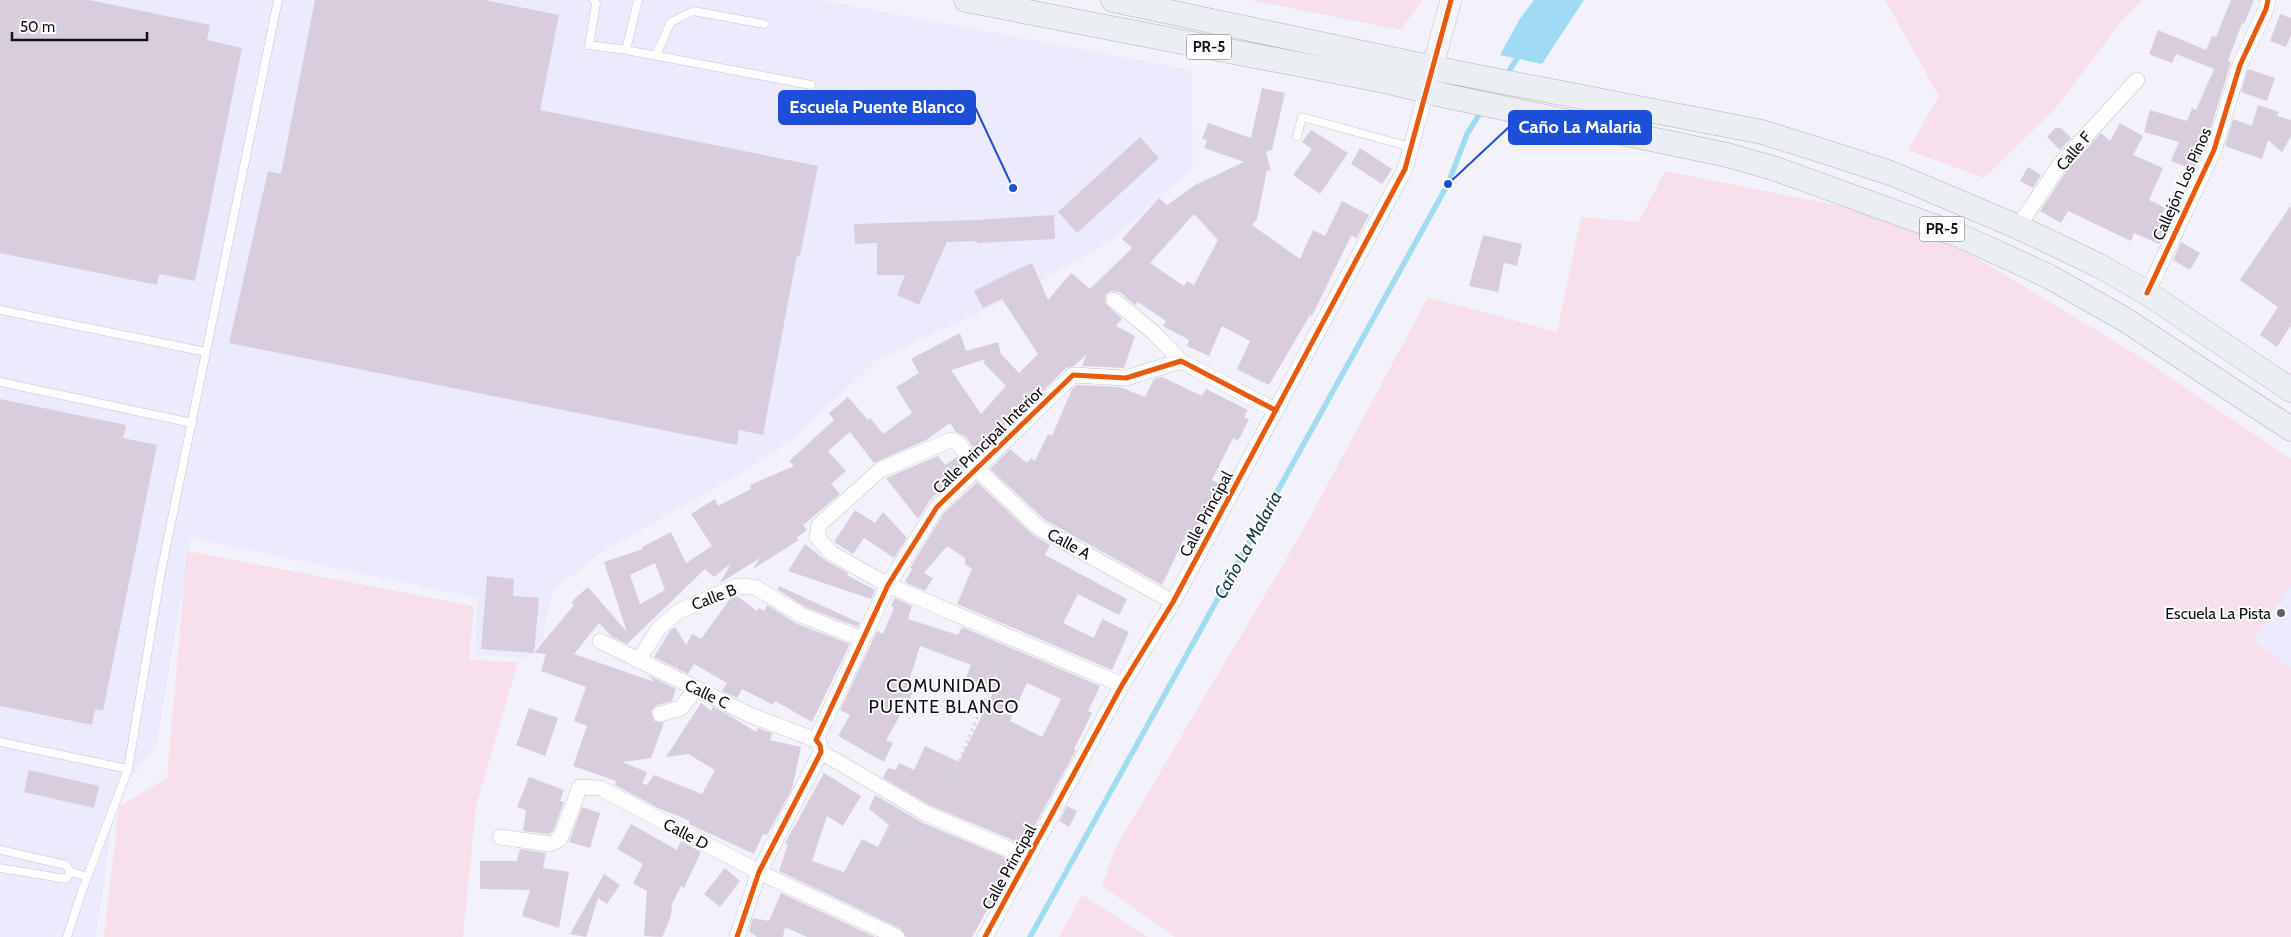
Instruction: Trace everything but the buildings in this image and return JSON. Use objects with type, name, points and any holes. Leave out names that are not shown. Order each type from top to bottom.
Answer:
[{"type":"main road","name":"PR-5","points":[[966,0],[1385,81],[1451,98],[1718,153],[1773,168],[1961,236],[2048,276],[2124,319],[2291,429]]},
{"type":"main road","name":"PR-5","points":[[1113,0],[1443,69],[1762,132],[1893,174],[2018,227],[2098,265],[2147,293],[2291,390]]},
{"type":"street","points":[[1426,92],[1443,69],[1451,0]]},
{"type":"street","name":"Callejón Los Pinos","points":[[2147,293],[2214,150],[2240,65],[2268,0]]},
{"type":"street","name":"Calle F","points":[[2018,227],[2061,163],[2137,80]]},
{"type":"street","name":"Calle Principal","points":[[985,937],[1122,685],[1173,602],[1405,169],[1426,92]]},
{"type":"street","points":[[1114,300],[1165,343],[1181,360],[1275,410]]},
{"type":"street","name":"Calle Principal Interior","points":[[737,937],[759,872],[819,746],[862,639],[888,585],[937,506],[1073,375],[1126,378],[1181,360]]},
{"type":"street","name":"Calle A","points":[[888,585],[831,553],[817,538],[819,526],[880,470],[951,440],[958,443],[977,469],[1039,528],[1173,602]]},
{"type":"street","points":[[888,585],[1122,685]]},
{"type":"street","name":"Calle B","points":[[638,661],[659,628],[679,611],[737,586],[755,588],[801,615],[862,639]]},
{"type":"street","name":"Calle C","points":[[600,641],[750,715],[819,746],[928,814],[1006,848],[1028,861]]},
{"type":"street","points":[[660,714],[681,708],[696,689]]},
{"type":"street","name":"Calle D","points":[[500,837],[550,844],[560,839],[580,787],[600,788],[759,872],[897,937]]},
{"type":"lane","points":[[68,937],[87,877],[128,769],[161,572],[278,0]]},
{"type":"lane","points":[[594,0],[596,4],[589,45],[656,55],[811,85]]},
{"type":"lane","points":[[626,50],[638,0]]},
{"type":"lane","points":[[656,55],[671,22],[693,11],[764,24]]},
{"type":"lane","points":[[1297,136],[1302,117],[1411,147]]},
{"type":"lane","points":[[0,310],[206,352]]},
{"type":"lane","points":[[0,382],[192,423]]},
{"type":"lane","points":[[0,742],[128,769]]},
{"type":"lane","points":[[0,850],[66,865],[72,872],[87,877]]},
{"type":"lane","points":[[0,868],[66,879],[72,872]]},
{"type":"path","points":[[900,849],[913,836],[947,789],[1012,638]]},
{"type":"shaded area","points":[[0,0],[821,0],[1192,70],[1193,168],[1111,241],[1007,300],[875,361],[794,439],[748,469],[597,555],[552,592],[542,641],[531,655],[525,658],[475,655],[477,598],[191,538],[156,747],[116,796],[96,937],[0,937]]},
{"type":"shaded area","points":[[1250,0],[1422,0],[1401,30]]},
{"type":"shaded area","points":[[1885,0],[2143,0],[2121,22],[2055,109],[1984,178],[1908,150],[1939,96]]},
{"type":"shaded area","points":[[1665,171],[1860,210],[1967,252],[2137,355],[2291,459],[2291,584],[2253,641],[2291,668],[2291,937],[1175,937],[1102,886],[1117,845],[1302,532],[1428,297],[1557,332],[1581,217],[1639,222]]},
{"type":"shaded area","points":[[187,551],[474,606],[469,660],[518,662],[476,807],[463,937],[104,937],[119,806],[167,778]]},
{"type":"shaded area","name":"Escuela La Pista","points":[[2291,584],[2291,668],[2253,642]]},
{"type":"shaded area","points":[[1082,895],[1148,937],[1059,937]]},
{"type":"water","points":[[1534,0],[1584,0],[1542,64],[1500,55],[1519,20]]},
{"type":"waterway","name":"Caño La Malaria","points":[[1506,76],[1521,52]]},
{"type":"waterway","name":"Caño La Malaria","points":[[1030,937],[1448,184],[1467,134],[1482,110]]},
{"type":"cycle path","points":[[985,937],[1122,685],[1173,602],[1405,169],[1451,0]]},
{"type":"cycle path","points":[[2147,293],[2214,150],[2240,65],[2266,9],[2268,0]]},
{"type":"cycle path","points":[[737,937],[759,872],[821,752],[820,745],[816,740],[888,585],[937,507],[1073,375],[1126,378],[1181,361],[1275,410]]},
{"type":"place","name":"Caño La Malaria","points":[[1448,184]]},
{"type":"place","name":"Escuela Puente Blanco","points":[[1013,188]]},
{"type":"place","name":"Escuela La Pista","points":[[2281,613]]},
{"type":"district","name":"COMUNIDAD PUENTE BLANCO","points":[[944,696]]}]
